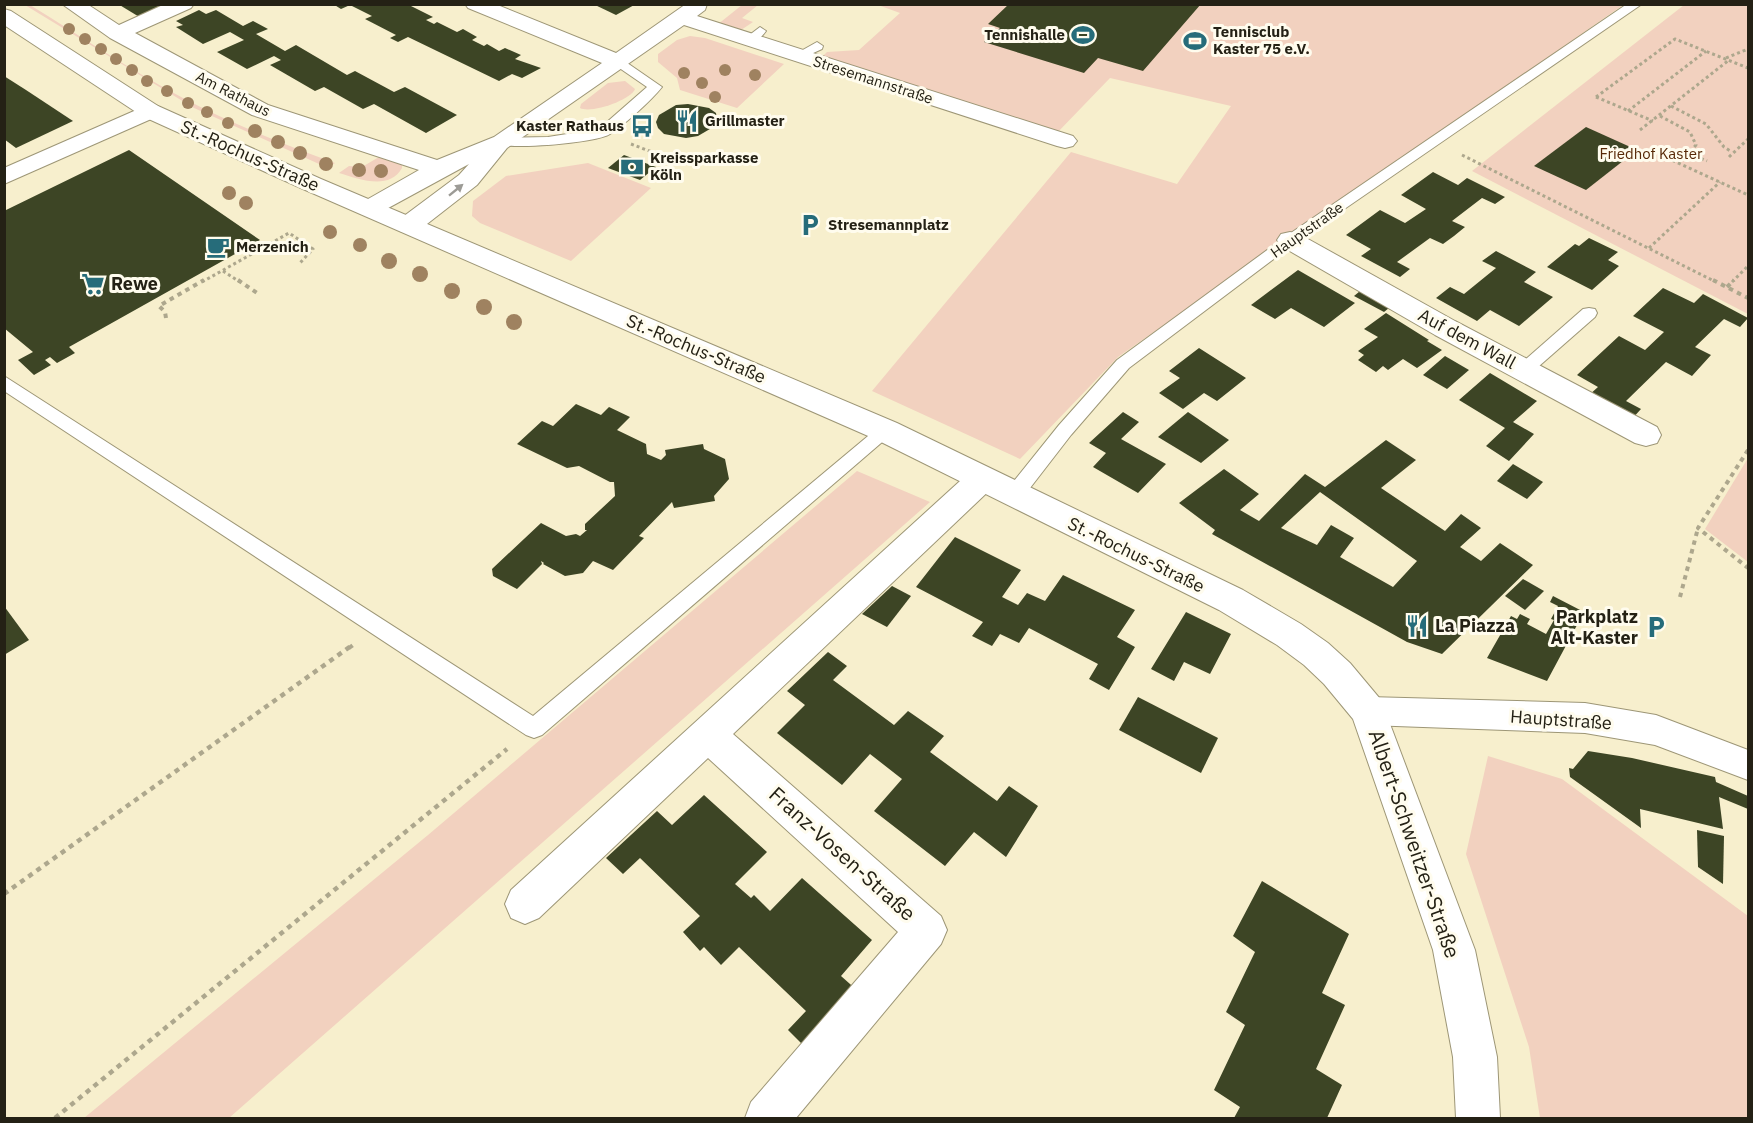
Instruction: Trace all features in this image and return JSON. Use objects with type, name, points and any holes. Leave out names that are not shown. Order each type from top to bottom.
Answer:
[{"type":"street","name":"Am Rathaus","points":[[72,4],[118,33],[260,110],[440,169]]},
{"type":"street","points":[[118,33],[184,4]]},
{"type":"street","points":[[475,4],[620,62]]},
{"type":"street","name":"Stresemannstraße","points":[[369,208],[440,169],[502,142],[691,11],[755,36],[807,51],[1065,141]]},
{"type":"street","name":"St.-Rochus-Straße","points":[[4,15],[150,111],[886,431],[1013,496],[1227,599],[1276,626],[1318,655],[1368,711]]},
{"type":"street","points":[[4,177],[150,111]]},
{"type":"street","name":"Stresemannstraße","points":[[409,225],[468,180],[502,142]]},
{"type":"street","name":"Auf dem Wall","points":[[1290,240],[1646,435]]},
{"type":"street","points":[[525,904],[982,479]]},
{"type":"street","name":"Hauptstraße","points":[[1368,711],[1585,718],[1656,730],[1749,765]]},
{"type":"street","name":"Albert-Schweitzer-Straße","points":[[1368,711],[1454,950],[1475,1057],[1478,1119]]},
{"type":"street","name":"Franz-Vosen-Straße","points":[[708,735],[926,930],[767,1119]]},
{"type":"lane","name":"Hauptstraße","points":[[1013,496],[1065,430],[1123,364],[1290,240],[1636,4]]},
{"type":"lane","points":[[502,142],[548,141],[603,133],[655,87],[620,62]]},
{"type":"lane","points":[[1524,370],[1589,313]]},
{"type":"lane","points":[[4,382],[534,728],[886,431]]},
{"type":"path","points":[[1654,121],[1596,97],[1676,39],[1749,68]]},
{"type":"path","points":[[1640,130],[1654,121],[1727,59],[1749,49]]},
{"type":"path","points":[[1628,111],[1706,51]]},
{"type":"path","points":[[1671,106],[1706,124],[1724,147],[1732,152]]},
{"type":"path","points":[[1660,116],[1690,132],[1696,145],[1689,153],[1707,161]]},
{"type":"path","points":[[603,133],[678,162]]},
{"type":"path","points":[[1729,157],[1749,139]]},
{"type":"path","points":[[1436,142],[1749,298]]},
{"type":"path","points":[[1667,158],[1749,195]]},
{"type":"path","points":[[1649,248],[1720,182]]},
{"type":"path","points":[[166,318],[165,312],[159,306],[289,233],[314,249],[299,264]]},
{"type":"path","points":[[1727,287],[1749,266]]},
{"type":"path","points":[[223,271],[257,293]]},
{"type":"path","points":[[1680,597],[1698,528],[1749,450]]},
{"type":"path","points":[[1698,528],[1749,567]]},
{"type":"path","points":[[4,894],[378,627]]},
{"type":"path","points":[[55,1119],[534,728]]},
{"type":"green space","points":[[25,5],[30,5],[144,76],[201,107],[258,133],[335,163],[328,168],[194,108]]},
{"type":"green space","points":[[742,5],[758,5],[742,18],[753,22],[741,30],[717,25]]},
{"type":"green space","points":[[878,5],[1623,5],[1118,357],[1020,459],[872,391],[1071,152],[1177,184],[1231,106],[1110,78],[1056,134],[823,56],[827,52],[859,50],[900,13]]},
{"type":"green space","name":"Friedhof Kaster","points":[[1684,5],[1748,5],[1748,314],[1472,171]]},
{"type":"green space","points":[[690,36],[705,38],[784,64],[737,108],[680,90],[677,78],[658,62],[658,54],[677,40]]},
{"type":"green space","points":[[625,81],[635,89],[626,97],[601,108],[580,108],[581,104],[608,83]]},
{"type":"green space","points":[[379,157],[402,164],[402,168],[396,175],[382,181],[364,180],[339,173],[349,166],[362,167]]},
{"type":"green space","points":[[588,163],[651,188],[571,261],[480,223],[472,216],[473,201],[506,176]]},
{"type":"green space","points":[[1748,458],[1748,562],[1705,529]]},
{"type":"green space","points":[[857,471],[930,502],[229,1118],[84,1118],[428,835]]},
{"type":"green space","points":[[1488,756],[1562,779],[1748,916],[1748,1118],[1540,1118],[1529,1047],[1466,854]]},
{"type":"building","points":[[118,4],[172,4],[141,18]]},
{"type":"building","points":[[333,4],[407,4],[433,17],[426,20],[434,24],[437,22],[457,32],[463,29],[477,37],[472,40],[484,46],[487,44],[499,51],[505,48],[521,55],[515,59],[541,68],[522,78],[512,74],[499,81],[408,37],[398,42],[390,38],[396,35],[365,19],[372,16],[350,5],[341,9]]},
{"type":"building","points":[[593,4],[636,4],[616,15]]},
{"type":"building","name":"Tennishalle","points":[[1009,4],[1201,4],[1143,71],[1098,58],[1084,73],[984,42],[1000,28],[988,24]]},
{"type":"building","points":[[199,10],[206,14],[216,10],[243,26],[253,21],[268,29],[256,34],[285,51],[296,45],[347,75],[355,71],[394,92],[405,87],[457,115],[426,133],[374,104],[363,109],[324,87],[315,91],[270,65],[281,60],[274,56],[247,69],[217,52],[244,40],[230,32],[203,44],[176,27],[183,25],[176,21]]},
{"type":"building","points":[[4,76],[73,121],[16,148],[4,139]]},
{"type":"building","name":"Grillmaster","points":[[688,104],[709,108],[716,113],[715,126],[698,136],[686,138],[664,134],[658,128],[656,122],[659,115],[676,105]]},
{"type":"building","points":[[1586,127],[1637,150],[1586,190],[1534,166]]},
{"type":"building","name":"Rewe","points":[[129,150],[260,240],[69,347],[75,353],[57,363],[50,357],[45,360],[51,365],[34,375],[18,360],[33,352],[4,328],[4,211]]},
{"type":"building","name":"Kreissparkasse Köln","points":[[624,155],[656,167],[640,180],[608,168]]},
{"type":"building","points":[[1433,172],[1458,185],[1467,178],[1505,197],[1495,204],[1482,198],[1452,221],[1465,227],[1454,236],[1443,244],[1430,238],[1397,262],[1410,269],[1400,277],[1361,256],[1371,249],[1346,235],[1380,210],[1405,223],[1426,209],[1401,195]]},
{"type":"building","points":[[1589,238],[1618,252],[1608,260],[1619,266],[1592,290],[1547,267],[1575,244],[1579,246]]},
{"type":"building","points":[[1496,251],[1536,272],[1524,282],[1553,297],[1519,326],[1490,310],[1477,321],[1436,298],[1450,287],[1464,294],[1496,268],[1482,261]]},
{"type":"building","points":[[1298,270],[1355,303],[1324,327],[1291,308],[1275,319],[1251,305]]},
{"type":"building","points":[[1365,287],[1395,303],[1384,312],[1354,296]]},
{"type":"building","points":[[1663,288],[1694,303],[1703,294],[1748,318],[1740,327],[1724,319],[1695,347],[1711,355],[1692,376],[1666,362],[1626,401],[1641,409],[1631,420],[1588,396],[1598,387],[1577,375],[1619,336],[1645,350],[1664,332],[1633,316]]},
{"type":"building","points":[[1386,313],[1442,350],[1417,368],[1403,359],[1388,370],[1383,366],[1376,372],[1358,360],[1364,355],[1358,351],[1378,337],[1364,329]]},
{"type":"building","points":[[1199,348],[1246,378],[1217,401],[1204,393],[1183,409],[1159,393],[1180,378],[1169,371]]},
{"type":"building","points":[[1445,356],[1469,370],[1447,389],[1423,375]]},
{"type":"building","points":[[1490,373],[1537,401],[1513,422],[1534,434],[1509,461],[1486,446],[1505,428],[1459,400]]},
{"type":"building","points":[[576,404],[601,415],[609,407],[630,417],[617,430],[646,444],[647,454],[661,460],[666,455],[665,450],[703,444],[704,449],[725,459],[729,479],[714,496],[715,501],[674,508],[672,502],[639,536],[644,538],[613,570],[593,561],[583,573],[565,576],[541,561],[542,564],[517,589],[493,576],[492,569],[541,523],[566,536],[576,534],[580,536],[587,530],[585,530],[585,524],[615,496],[614,482],[579,466],[567,468],[517,444],[542,421],[553,426]]},
{"type":"building","points":[[1123,412],[1139,422],[1121,439],[1166,464],[1138,493],[1093,467],[1106,453],[1089,443]]},
{"type":"building","points":[[1188,412],[1229,440],[1201,463],[1158,437]]},
{"type":"building","points":[[1386,440],[1416,460],[1381,488],[1445,531],[1461,514],[1481,528],[1460,547],[1481,561],[1500,543],[1533,565],[1442,654],[1407,642],[1212,534],[1215,530],[1179,503],[1224,469],[1259,494],[1240,510],[1259,521],[1305,474],[1325,487]],"holes":[[[1320,492],[1417,561],[1393,587],[1340,557],[1354,538],[1331,525],[1317,545],[1281,528]]]},
{"type":"building","points":[[1513,464],[1543,482],[1527,499],[1497,481]]},
{"type":"building","points":[[955,537],[1021,570],[1002,597],[1018,605],[1027,593],[1045,601],[1063,575],[1135,610],[1117,637],[1135,647],[1109,690],[1089,679],[1098,664],[1029,628],[1019,643],[1000,634],[992,646],[972,636],[983,622],[916,587]]},
{"type":"building","points":[[1523,579],[1544,591],[1525,610],[1505,596]]},
{"type":"building","points":[[892,586],[911,596],[887,627],[862,614]]},
{"type":"building","points":[[1553,596],[1584,612],[1547,681],[1487,658],[1511,616],[1517,619],[1520,614],[1530,619],[1527,624],[1546,634],[1554,620],[1551,619],[1558,606],[1550,602]]},
{"type":"building","points":[[4,606],[29,640],[4,655]]},
{"type":"building","points":[[1186,612],[1231,634],[1210,674],[1184,662],[1174,681],[1151,669]]},
{"type":"building","points":[[828,652],[847,666],[833,680],[894,725],[908,711],[944,736],[930,752],[997,801],[1009,786],[1038,806],[1006,857],[974,832],[945,866],[874,811],[902,779],[870,754],[842,785],[777,733],[805,705],[787,691]]},
{"type":"building","points":[[1138,697],[1218,738],[1201,773],[1119,730]]},
{"type":"building","points":[[1588,751],[1632,758],[1715,777],[1716,782],[1748,796],[1748,809],[1719,797],[1723,829],[1640,809],[1641,828],[1570,777],[1569,768],[1573,769]]},
{"type":"building","points":[[704,795],[767,852],[735,884],[751,898],[754,895],[770,911],[802,878],[872,940],[841,976],[859,992],[808,1050],[788,1030],[806,1011],[739,947],[721,965],[704,947],[700,951],[683,932],[700,916],[640,858],[623,874],[606,858],[657,811],[672,825]]},
{"type":"building","points":[[1697,830],[1724,836],[1723,884],[1698,867]]},
{"type":"building","points":[[1262,881],[1349,934],[1322,993],[1345,1005],[1316,1069],[1342,1085],[1327,1118],[1234,1118],[1240,1107],[1214,1090],[1245,1025],[1226,1012],[1255,952],[1233,936]]},
{"type":"place","name":"Tennishalle","points":[[1083,35]]},
{"type":"place","name":"Tennisclub Kaster 75 e.V.","points":[[1195,41]]},
{"type":"place","name":"Grillmaster","points":[[687,121]]},
{"type":"place","name":"Kaster Rathaus","points":[[642,126]]},
{"type":"place","name":"Kreissparkasse Köln","points":[[632,167]]},
{"type":"place","name":"Stresemannplatz","points":[[810,225]]},
{"type":"place","name":"Merzenich","points":[[218,247]]},
{"type":"place","name":"Rewe","points":[[93,284]]},
{"type":"place","name":"La Piazza","points":[[1417,626]]},
{"type":"place","name":"Parkplatz Alt-Kaster","points":[[1656,627]]}]
